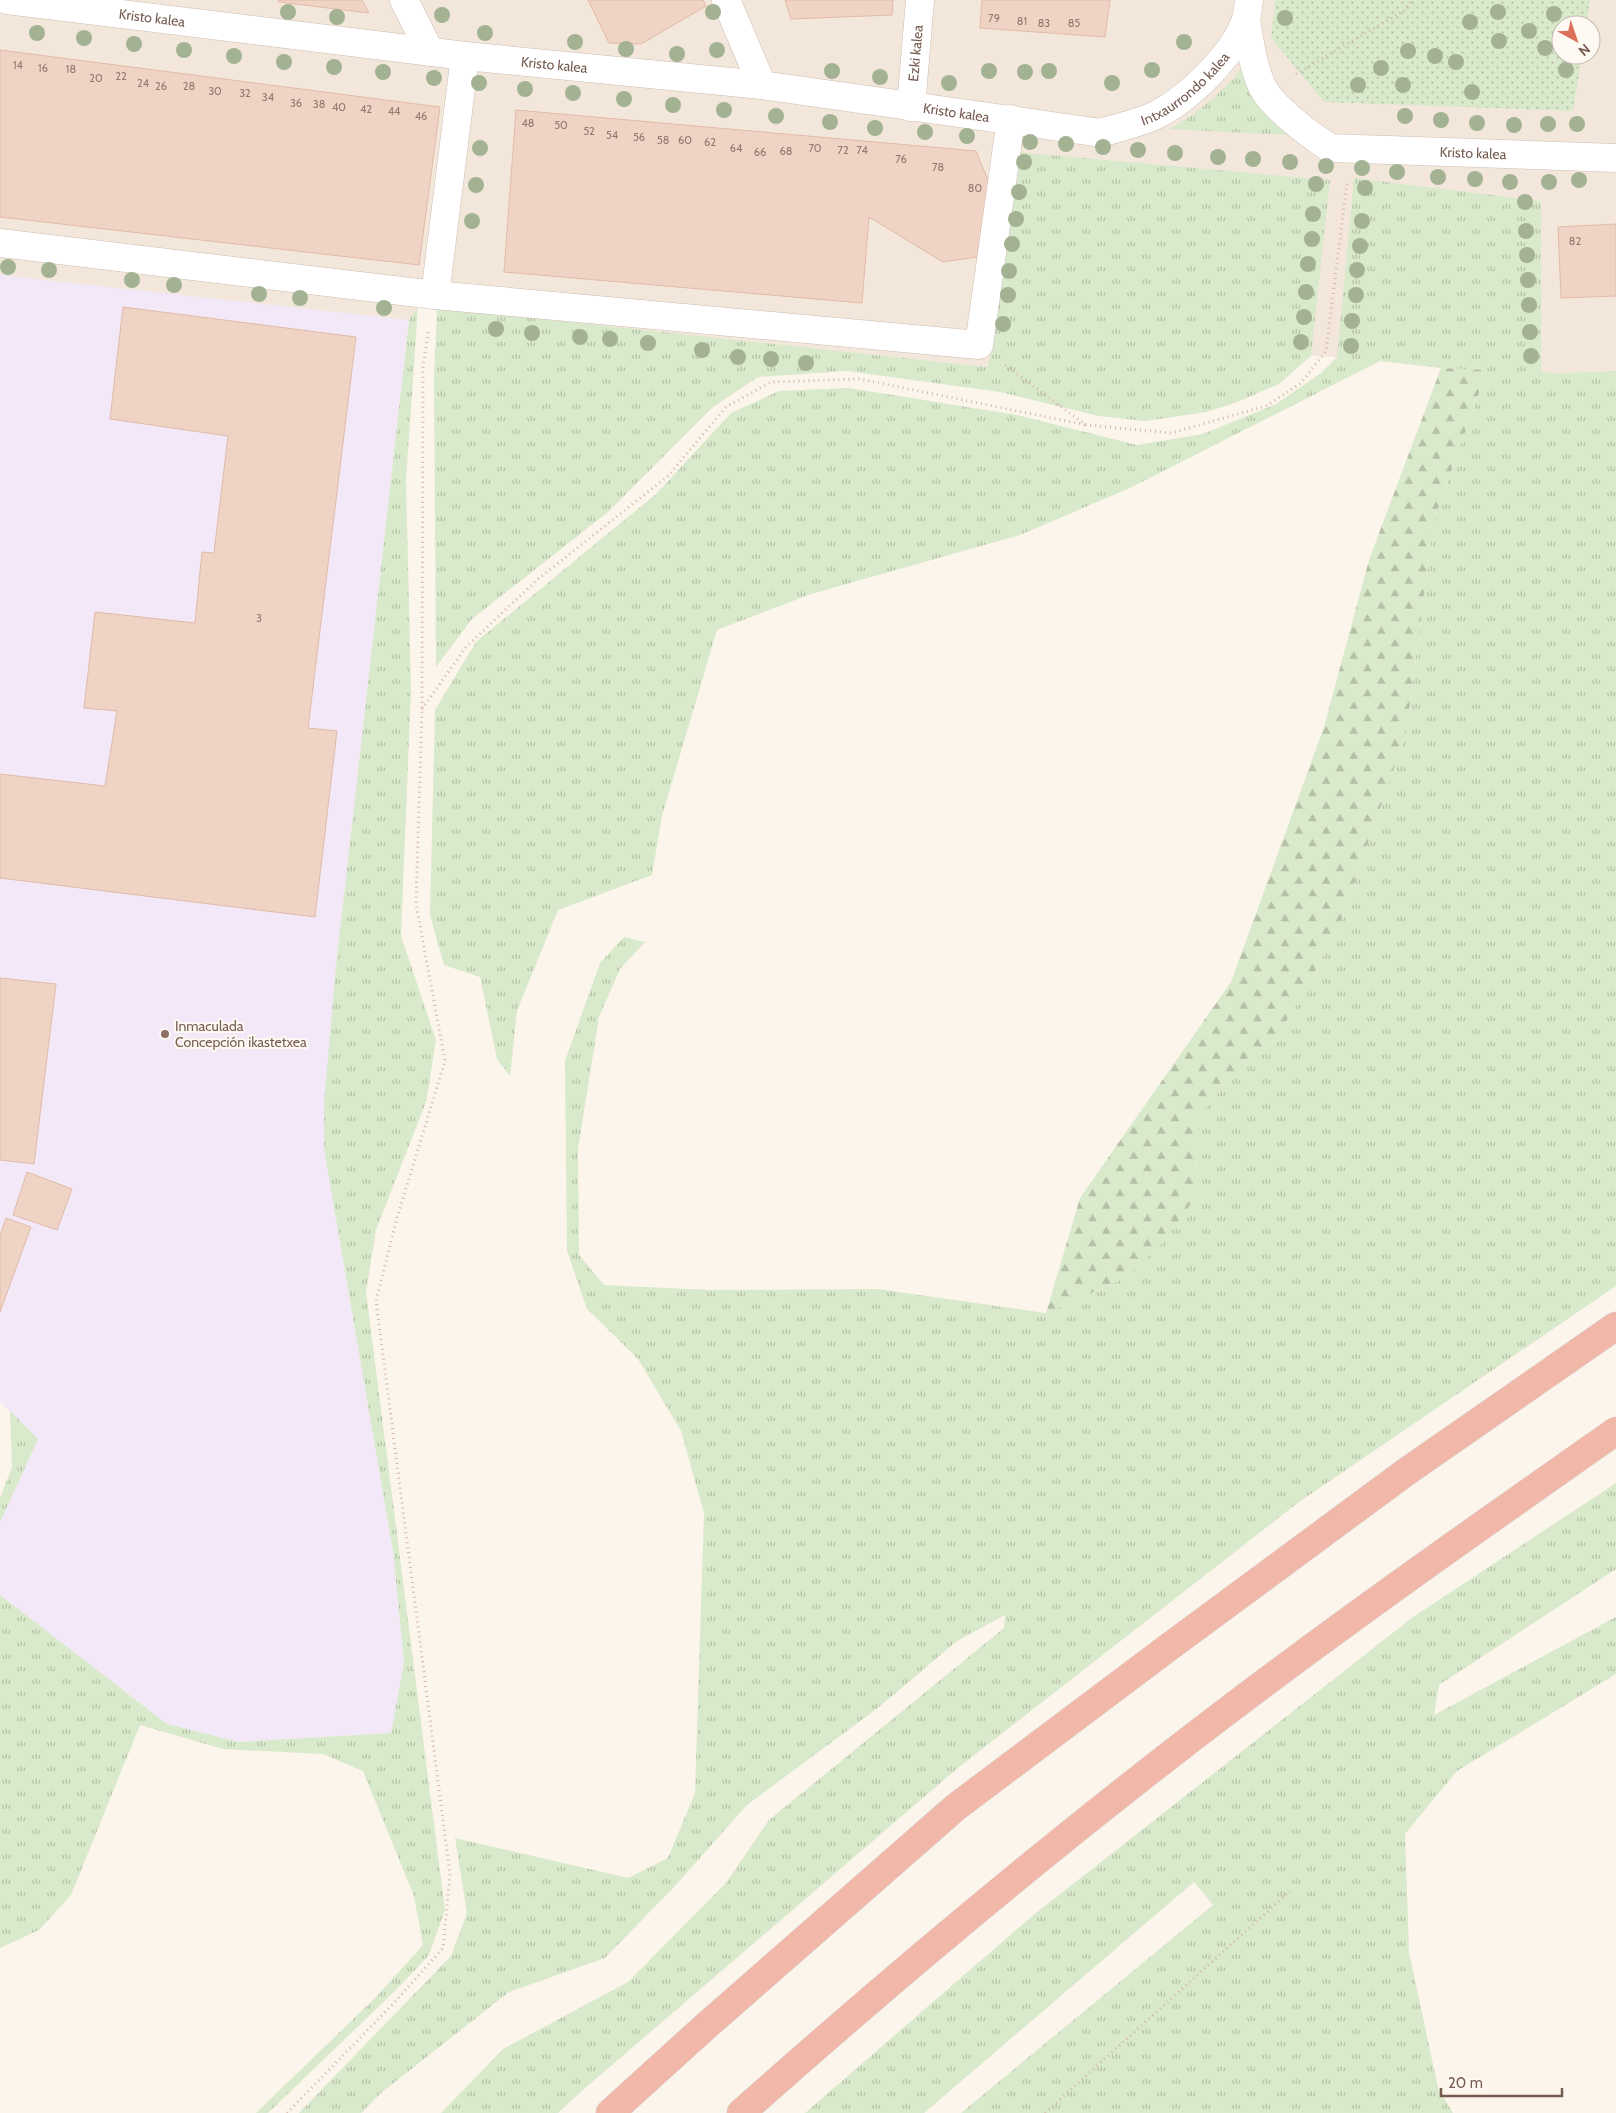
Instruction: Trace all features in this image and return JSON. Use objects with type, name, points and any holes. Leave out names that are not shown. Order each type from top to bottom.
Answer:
[{"type":"highway","points":[[610,2113],[706,2026],[956,1807],[1406,1472],[1616,1326]]},
{"type":"highway","points":[[742,2113],[1018,1875],[1218,1718],[1464,1538],[1616,1431]]},
{"type":"street","name":"Kristo kalea","points":[[7,0],[181,11],[430,52],[762,86],[911,108],[1011,119],[1102,132]]},
{"type":"street","points":[[404,0],[430,52]]},
{"type":"street","points":[[726,0],[762,86]]},
{"type":"street","name":"Ezki kalea","points":[[911,108],[920,0]]},
{"type":"street","name":"Intxaurrondo kalea","points":[[1247,10],[1251,54],[1266,92],[1305,131],[1341,148]]},
{"type":"street","name":"Intxaurrondo kalea","points":[[1102,132],[1155,116],[1176,103],[1206,77],[1228,52],[1247,10]]},
{"type":"street","points":[[435,295],[465,56]]},
{"type":"street","points":[[0,243],[435,295],[979,345],[1011,119]]},
{"type":"street","name":"Kristo kalea","points":[[1341,148],[1616,158]]},
{"type":"path","points":[[1266,92],[1406,10],[1412,0]]},
{"type":"path","points":[[422,709],[466,647],[538,578],[668,476],[726,407],[771,382],[860,379],[1086,425],[1171,433],[1266,406],[1301,383],[1326,351],[1341,148]]},
{"type":"path","points":[[287,2113],[393,2004],[443,1948],[450,1874],[376,1301],[397,1218],[445,1060],[416,904],[422,709],[422,365],[435,295]]},
{"type":"path","points":[[979,345],[1086,425]]},
{"type":"path","points":[[1044,2113],[1290,1891]]},
{"type":"shaded area","points":[[0,0],[1616,0],[1616,371],[1559,373],[1441,368],[1380,360],[994,335],[989,367],[418,307],[409,320],[0,1595],[0,1522],[38,1439],[0,1402]]},
{"type":"shaded area","name":"Inmaculada Concepción ikastetxea","points":[[0,275],[409,320],[336,966],[324,1149],[393,1551],[404,1663],[391,1733],[239,1742],[167,1724],[0,1595],[0,1522],[38,1439],[0,1402]]},
{"type":"green space","points":[[1275,0],[1590,0],[1588,15],[1551,15],[1551,65],[1580,65],[1573,111],[1324,102],[1271,38]]},
{"type":"green space","points":[[1243,67],[1265,111],[1288,135],[1169,129],[1209,102]]},
{"type":"green space","points":[[1015,152],[1330,180],[1311,356],[1279,384],[1237,402],[1207,412],[1145,421],[1099,416],[1000,392],[847,371],[758,377],[713,407],[608,512],[472,619],[436,667],[434,377],[437,308],[988,367],[994,335]]},
{"type":"green space","points":[[1354,178],[1541,201],[1541,372],[1616,371],[1616,1286],[1299,1502],[959,1767],[558,2113],[441,2113],[503,2049],[628,1982],[726,1883],[769,1820],[1004,1628],[1005,1615],[957,1641],[879,1707],[747,1805],[674,1887],[605,1958],[509,1992],[381,2093],[361,2113],[299,2113],[451,1956],[467,1913],[455,1838],[628,1878],[668,1858],[695,1793],[704,1513],[681,1431],[638,1359],[587,1309],[567,1251],[565,1061],[600,963],[624,937],[645,942],[620,969],[599,1017],[578,1149],[579,1255],[604,1285],[710,1290],[877,1289],[1046,1313],[1127,1277],[1199,1192],[1193,1123],[1231,1077],[1272,1044],[1302,996],[1343,916],[1406,733],[1434,520],[1487,370],[1441,368],[1380,361],[1132,487],[1020,535],[811,594],[717,630],[662,816],[652,875],[558,910],[517,1011],[510,1076],[497,1059],[480,977],[444,965],[430,915],[435,710],[476,642],[656,494],[731,413],[779,391],[849,388],[1017,415],[1137,445],[1203,434],[1276,404],[1321,373],[1337,357]]},
{"type":"green space","points":[[418,307],[406,480],[411,690],[401,936],[436,1040],[426,1102],[376,1230],[366,1292],[445,1910],[429,1955],[398,1988],[268,2113],[256,2113],[376,1997],[423,1945],[414,1896],[363,1771],[323,1754],[223,1749],[140,1725],[71,1895],[39,1930],[0,1948],[0,1595],[167,1724],[239,1742],[391,1733],[404,1663],[393,1551],[324,1149],[324,1102],[336,966],[409,320]]},
{"type":"green space","points":[[1441,368],[1487,370],[1434,520],[1406,733],[1343,916],[1302,996],[1272,1044],[1231,1077],[1193,1123],[1199,1192],[1162,1244],[1127,1277],[1046,1313],[1080,1198],[1231,982],[1324,727],[1369,560]]},
{"type":"green space","points":[[10,1411],[38,1439],[0,1522],[0,1498],[12,1467]]},
{"type":"green space","points":[[1616,1483],[1616,1569],[1439,1685],[1434,1715],[1616,1617],[1616,1674],[1457,1771],[1405,1834],[1409,1952],[1438,2088],[1453,2113],[961,2113],[1213,1905],[1194,1882],[924,2113],[805,2113],[1031,1917],[1413,1617]]},
{"type":"building","points":[[278,0],[362,0],[369,13],[279,2]]},
{"type":"building","points":[[588,0],[703,0],[706,6],[641,44],[609,43]]},
{"type":"building","points":[[785,0],[893,0],[892,15],[791,19]]},
{"type":"building","points":[[982,0],[1110,0],[1105,37],[980,28]]},
{"type":"building","points":[[0,50],[440,107],[419,265],[0,217]]},
{"type":"building","points":[[516,110],[976,151],[989,183],[977,257],[943,262],[869,217],[862,303],[504,272]]},
{"type":"building","points":[[1616,224],[1616,296],[1561,298],[1558,227]]},
{"type":"building","points":[[123,307],[356,337],[308,728],[337,731],[315,917],[0,878],[0,774],[105,786],[117,711],[84,708],[95,612],[195,623],[202,552],[214,553],[228,436],[110,419]]},
{"type":"building","points":[[0,978],[56,984],[34,1164],[0,1160]]},
{"type":"building","points":[[27,1172],[72,1189],[57,1230],[13,1215]]},
{"type":"building","points":[[6,1218],[31,1227],[0,1312],[0,1235]]},
{"type":"place","name":"Inmaculada Concepción ikastetxea","points":[[165,1034]]}]
